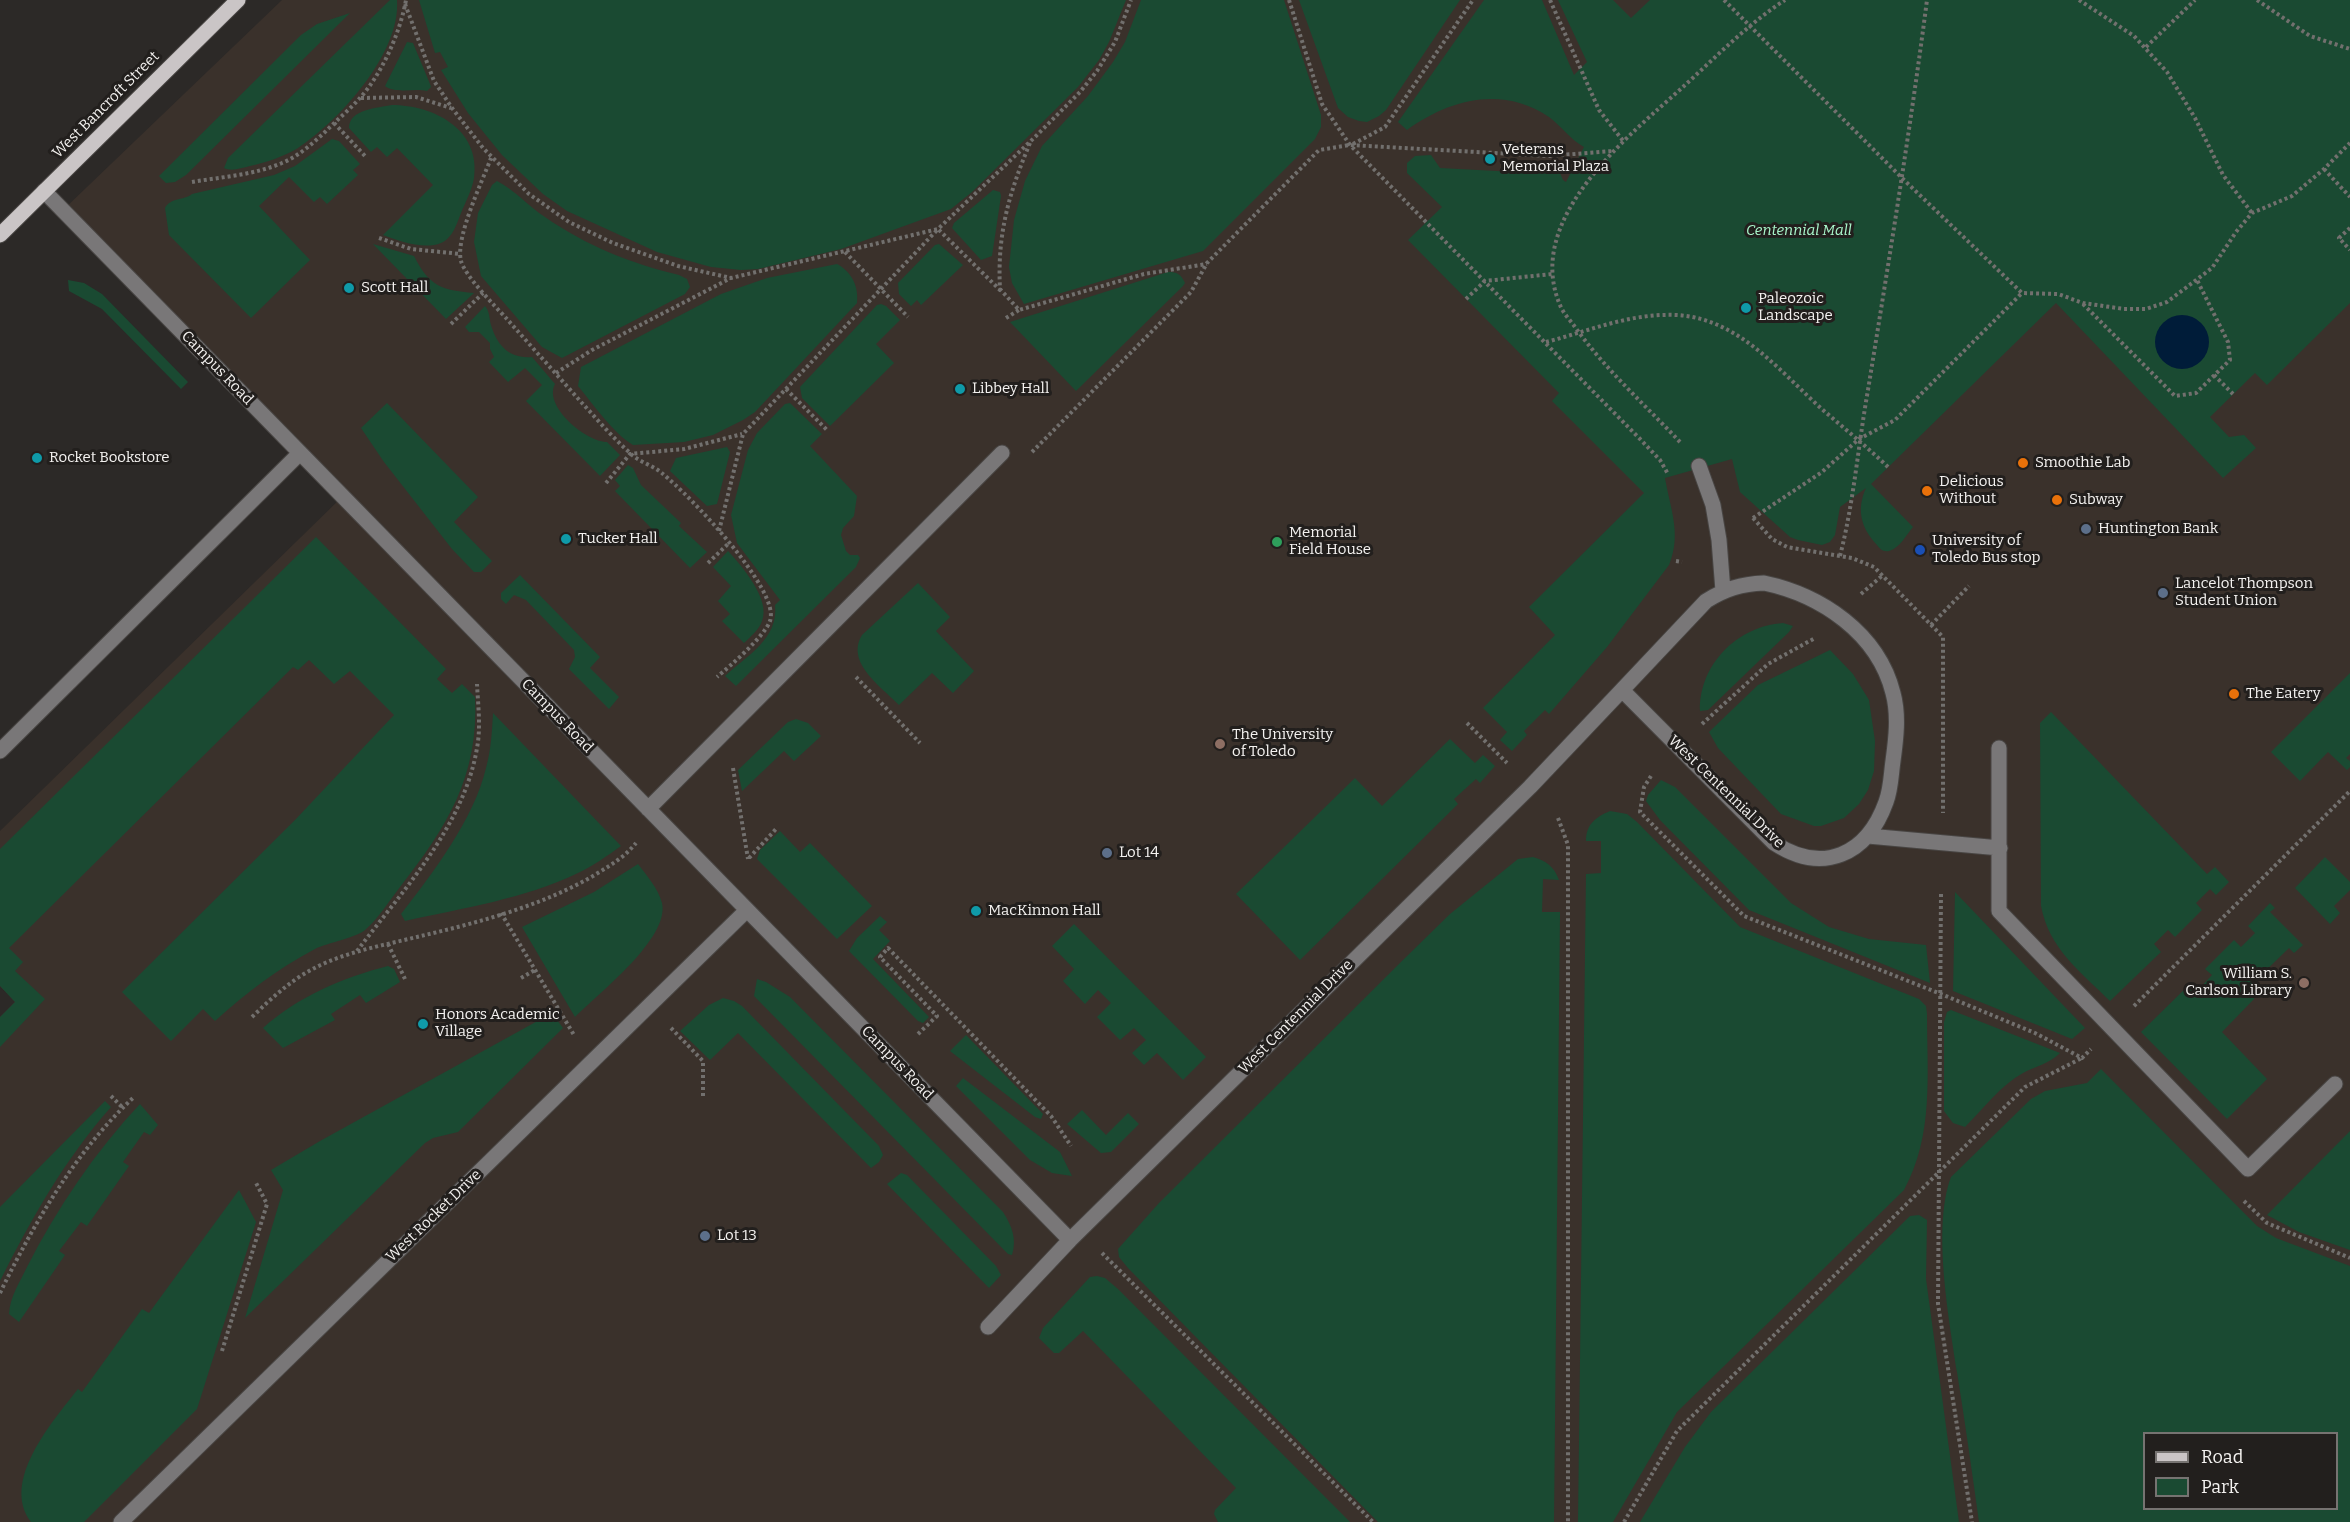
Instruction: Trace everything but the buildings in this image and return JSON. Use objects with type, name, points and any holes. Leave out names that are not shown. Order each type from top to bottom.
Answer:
[{"type":"main road","name":"West Bancroft Street","points":[[0,235],[238,0]]},
{"type":"street","name":"Campus Road","points":[[44,191],[1070,1240]]},
{"type":"street","points":[[0,751],[300,453]]},
{"type":"street","points":[[648,809],[1002,453]]},
{"type":"street","points":[[1699,466],[1713,505],[1719,540],[1723,591]]},
{"type":"street","name":"West Centennial Drive","points":[[988,1327],[1070,1240],[1530,787],[1622,690],[1699,609],[1723,591],[1744,584],[1764,583],[1810,597],[1853,627],[1881,662],[1893,694],[1896,734],[1888,794],[1875,827],[1858,845],[1838,855],[1808,859],[1792,854],[1774,843],[1622,690]]},
{"type":"street","points":[[1999,748],[1999,911],[2247,1168],[2335,1084]]},
{"type":"street","points":[[1868,836],[2000,849]]},
{"type":"street","name":"West Rocket Drive","points":[[121,1522],[747,910]]},
{"type":"path","points":[[719,532],[743,434],[938,229],[1080,92],[1097,71],[1115,42],[1131,0]]},
{"type":"path","points":[[1288,0],[1322,104],[1350,146],[1641,440],[1660,460],[1668,474]]},
{"type":"path","points":[[1350,146],[1384,128],[1473,0]]},
{"type":"path","points":[[1550,0],[1599,110],[1624,142]]},
{"type":"path","points":[[1724,0],[1903,179],[2022,293],[2058,294],[2083,303],[2124,309],[2146,309],[2167,302],[2211,268],[2252,213],[2292,196],[2350,144]]},
{"type":"path","points":[[1699,466],[1681,443],[1579,333],[1560,306],[1552,274],[1554,251],[1574,200],[1590,177],[1614,151],[1750,26],[1785,0]]},
{"type":"path","points":[[1840,556],[1850,515],[1859,439],[1903,179],[1927,0]]},
{"type":"path","points":[[2079,0],[2121,26],[2146,47],[2167,72],[2223,175],[2252,213]]},
{"type":"path","points":[[2146,47],[2195,0]]},
{"type":"path","points":[[2257,0],[2310,36],[2350,49]]},
{"type":"path","points":[[192,182],[256,171],[295,157],[360,98],[384,60],[403,15],[405,2]]},
{"type":"path","points":[[405,2],[434,81],[452,108],[492,158],[536,199],[590,232],[663,261],[731,278]]},
{"type":"path","points":[[360,98],[416,97],[452,108]]},
{"type":"path","points":[[334,123],[366,157]]},
{"type":"path","points":[[1001,291],[1000,247],[1008,197],[1031,141]]},
{"type":"path","points":[[1350,146],[1548,156],[1614,151]]},
{"type":"path","points":[[492,158],[463,232],[461,261],[465,270],[483,293],[630,454],[663,473],[719,532],[758,580],[768,598],[771,611],[770,621],[758,639],[717,677]]},
{"type":"path","points":[[2324,169],[2350,197]]},
{"type":"path","points":[[2350,228],[2339,238],[2350,249]]},
{"type":"path","points":[[556,373],[592,350],[731,278],[938,229]]},
{"type":"path","points":[[938,229],[1019,310]]},
{"type":"path","points":[[379,238],[411,249],[461,254]]},
{"type":"path","points":[[845,252],[908,317]]},
{"type":"path","points":[[1006,318],[1019,310],[1144,274],[1207,263]]},
{"type":"path","points":[[1467,299],[1485,281],[1552,274]]},
{"type":"path","points":[[2083,303],[2175,396],[2196,393],[2230,360],[2228,342],[2197,280]]},
{"type":"path","points":[[451,324],[483,293]]},
{"type":"path","points":[[1748,522],[1822,472],[1859,439],[1895,420],[2022,293]]},
{"type":"path","points":[[1545,342],[1611,322],[1666,315],[1687,316],[1710,323],[1735,334],[1762,352],[1888,467]]},
{"type":"path","points":[[2214,375],[2233,394]]},
{"type":"path","points":[[786,389],[827,430]]},
{"type":"path","points":[[606,483],[630,454],[684,449],[743,434]]},
{"type":"path","points":[[708,563],[729,543]]},
{"type":"path","points":[[1676,561],[1682,562]]},
{"type":"path","points":[[1856,599],[1883,575]]},
{"type":"path","points":[[1931,625],[1969,586]]},
{"type":"path","points":[[1702,724],[1768,664],[1816,638]]},
{"type":"path","points":[[856,677],[920,742]]},
{"type":"path","points":[[356,952],[417,873],[444,830],[466,787],[477,746],[477,684]]},
{"type":"path","points":[[1467,723],[1508,763]]},
{"type":"path","points":[[733,768],[748,859],[777,828]]},
{"type":"path","points":[[1651,776],[1644,787],[1640,812],[1744,916],[2035,1033],[2082,1058]]},
{"type":"path","points":[[2131,1009],[2350,790]]},
{"type":"path","points":[[1558,818],[1568,845],[1568,1522]]},
{"type":"path","points":[[252,1017],[289,982],[324,963],[356,952],[534,904],[579,883],[626,855],[636,843]]},
{"type":"path","points":[[1941,894],[1938,1304],[1972,1522]]},
{"type":"path","points":[[501,913],[574,1035]]},
{"type":"path","points":[[388,944],[405,979]]},
{"type":"path","points":[[918,1034],[937,1016],[880,957],[888,948],[1051,1116],[1071,1146]]},
{"type":"path","points":[[521,978],[535,970]]},
{"type":"path","points":[[671,1028],[703,1061],[703,1097]]},
{"type":"path","points":[[1624,1522],[1677,1431],[1939,1169],[2025,1087],[2082,1058],[2094,1046]]},
{"type":"path","points":[[111,1096],[122,1107]]},
{"type":"path","points":[[0,1293],[45,1209],[98,1133],[134,1096]]},
{"type":"path","points":[[222,1351],[267,1204],[255,1180]]},
{"type":"path","points":[[1102,1252],[1373,1522]]},
{"type":"shaded area","name":"The University of Toledo","points":[[282,0],[2350,0],[2350,1522],[0,1522],[0,1017],[15,1002],[0,986],[0,831],[342,497],[63,210]]},
{"type":"green space","points":[[390,0],[397,0],[396,20],[389,42],[364,84],[331,121],[298,148],[287,154],[240,169],[224,168],[228,158]]},
{"type":"green space","points":[[419,0],[1126,0],[1109,42],[1099,60],[1078,87],[972,192],[951,209],[841,249],[758,269],[741,270],[711,267],[657,252],[567,211],[543,194],[502,155],[468,113],[441,70],[448,67],[440,52],[435,53]]},
{"type":"green space","points":[[1141,0],[1284,0],[1321,115],[1321,127],[1315,139],[1203,251],[1024,304],[1012,283],[1009,267],[1014,220],[1025,181],[1042,146],[1088,96],[1113,62],[1125,42]]},
{"type":"green space","points":[[1299,0],[1460,0],[1386,110],[1367,122],[1348,117],[1338,108]]},
{"type":"green space","name":"Centennial Mall","points":[[1484,0],[1542,0],[1574,75],[1587,62],[1558,0],[1613,0],[1631,18],[1650,0],[2350,0],[2350,303],[2267,385],[2255,373],[2210,417],[2229,437],[2244,435],[2256,448],[2223,478],[2056,303],[1871,484],[1913,527],[1900,544],[1893,549],[1883,551],[1867,532],[1861,511],[1866,488],[1840,507],[1835,535],[1830,542],[1822,545],[1790,537],[1740,492],[1732,459],[1665,478],[1675,532],[1673,554],[1669,565],[1607,647],[1549,714],[1545,710],[1524,731],[1527,735],[1512,751],[1500,740],[1507,732],[1483,708],[1555,635],[1529,607],[1644,493],[1552,401],[1559,393],[1408,240],[1442,207],[1407,173],[1407,163],[1415,156],[1431,155],[1440,168],[1534,173],[1545,163],[1557,168],[1566,182],[1584,147],[1549,117],[1531,107],[1512,101],[1476,100],[1458,104],[1440,111],[1407,130],[1398,122]]},
{"type":"green space","points":[[350,13],[186,175],[175,182],[166,183],[159,176],[301,35],[317,24]]},
{"type":"green space","points":[[407,42],[413,43],[430,84],[431,87],[427,91],[394,90],[385,86]]},
{"type":"green space","points":[[392,105],[408,106],[438,115],[462,133],[470,146],[474,161],[472,187],[454,230],[449,238],[441,243],[419,245],[383,235],[433,185],[397,148],[387,157],[377,147],[371,152],[349,128],[350,122],[359,113]]},
{"type":"green space","points":[[332,139],[339,141],[360,164],[353,170],[358,175],[327,204],[320,197],[314,202],[289,177],[259,206],[310,260],[251,318],[169,235],[165,208],[170,202],[192,194],[274,175],[295,166]]},
{"type":"green space","points":[[497,181],[545,217],[576,236],[626,259],[679,275],[687,279],[690,287],[685,294],[562,358],[542,347],[481,276],[474,242],[478,213],[492,185]]},
{"type":"green space","points":[[993,190],[1000,192],[1001,196],[992,256],[981,260],[952,228],[954,223]]},
{"type":"green space","points":[[373,244],[414,256],[425,274],[437,285],[474,293],[446,319]]},
{"type":"green space","points":[[939,244],[963,265],[921,305],[917,300],[911,306],[899,294],[898,283],[935,245]]},
{"type":"green space","points":[[837,264],[847,271],[853,280],[857,291],[857,303],[755,412],[713,435],[684,442],[633,445],[611,426],[578,386],[581,367],[721,294],[767,278]]},
{"type":"green space","points":[[1168,272],[1180,276],[1185,283],[1183,286],[1076,391],[1010,322]]},
{"type":"green space","points":[[68,280],[84,283],[102,294],[188,382],[181,389],[102,309],[69,291]]},
{"type":"green space","points":[[881,304],[900,320],[876,344],[894,363],[830,426],[802,398],[800,387],[877,305]]},
{"type":"green space","points":[[485,306],[497,339],[505,349],[517,356],[532,357],[555,384],[553,393],[555,402],[569,421],[588,436],[607,442],[620,455],[600,476],[526,401],[542,385],[525,368],[508,382],[489,362],[494,357],[490,343],[479,332],[469,332],[465,327]]},
{"type":"green space","points":[[387,403],[478,497],[454,522],[492,561],[481,572],[474,572],[452,549],[384,462],[361,428]]},
{"type":"green space","points":[[790,403],[822,434],[810,446],[857,496],[854,516],[843,528],[841,535],[846,551],[860,558],[856,567],[736,686],[725,676],[767,637],[775,617],[775,605],[780,600],[737,543],[731,515],[748,450],[757,433],[785,404]]},
{"type":"green space","points":[[727,447],[730,452],[717,504],[707,506],[670,471],[676,458]]},
{"type":"green space","points":[[628,465],[633,468],[641,485],[681,523],[679,526],[707,552],[690,568],[615,491],[620,486],[615,480]]},
{"type":"green space","points":[[316,537],[446,669],[437,679],[452,693],[462,684],[475,697],[472,752],[465,776],[457,799],[432,843],[384,909],[365,930],[315,949],[288,965],[250,991],[215,1021],[203,1009],[171,1041],[122,992],[295,820],[394,715],[350,671],[334,684],[309,660],[298,670],[293,667],[9,948],[23,962],[15,971],[45,999],[0,1047],[0,1017],[15,1002],[0,986],[0,849]]},
{"type":"green space","points":[[728,551],[754,584],[764,613],[761,624],[744,643],[722,621],[730,614],[718,601],[731,586],[713,567]]},
{"type":"green space","points":[[520,575],[600,657],[590,668],[619,697],[609,709],[569,669],[575,657],[574,650],[526,600],[514,595],[506,604],[501,599],[501,593]]},
{"type":"green space","points":[[918,583],[950,617],[936,631],[974,671],[953,693],[932,673],[899,705],[868,674],[858,655],[858,645],[862,635]]},
{"type":"green space","points":[[1783,623],[1793,626],[1789,632],[1708,710],[1700,711],[1701,694],[1706,678],[1724,650],[1751,631]]},
{"type":"green space","points":[[1830,650],[1853,674],[1869,700],[1875,741],[1874,771],[1868,790],[1859,804],[1844,818],[1821,826],[1814,826],[1781,814],[1718,748],[1709,732],[1758,685]]},
{"type":"green space","points":[[2350,673],[2350,754],[2346,758],[2350,761],[2350,767],[2347,770],[2328,752],[2300,781],[2271,752]]},
{"type":"green space","points":[[2051,712],[2207,874],[2215,867],[2229,882],[2216,895],[2210,889],[2196,903],[2202,910],[2175,937],[2168,930],[2154,944],[2161,952],[2110,1001],[2078,970],[2059,947],[2051,935],[2041,906],[2040,723]]},
{"type":"green space","points":[[493,713],[621,846],[584,870],[536,890],[405,921],[401,914],[451,845],[472,807],[488,761]]},
{"type":"green space","points":[[796,719],[808,723],[821,736],[794,761],[784,751],[742,791],[738,770],[788,722]]},
{"type":"green space","points":[[1450,739],[1475,763],[1483,755],[1495,766],[1480,783],[1476,779],[1454,799],[1458,804],[1300,960],[1236,894],[1355,778],[1382,806]]},
{"type":"green space","points":[[1661,780],[1675,787],[1791,903],[1829,927],[1869,939],[1926,945],[1930,983],[1749,910],[1660,820],[1646,801],[1648,795]]},
{"type":"green space","points":[[1610,811],[1627,814],[1637,822],[1740,927],[1919,999],[1926,1006],[1927,1014],[1928,1082],[1920,1148],[1914,1169],[1904,1190],[1677,1412],[1613,1522],[1578,1522],[1586,874],[1601,873],[1601,841],[1586,841],[1586,835],[1593,822]]},
{"type":"green space","points":[[780,831],[800,852],[810,843],[872,906],[837,939],[757,859],[760,850]]},
{"type":"green space","points":[[1533,857],[1549,865],[1559,880],[1543,879],[1542,912],[1560,912],[1554,1522],[1378,1522],[1128,1268],[1119,1257],[1118,1249],[1159,1203],[1450,914],[1518,859]]},
{"type":"green space","points":[[2325,857],[2350,882],[2350,890],[2334,906],[2340,913],[2330,924],[2295,888]]},
{"type":"green space","points":[[638,864],[658,892],[662,903],[662,917],[644,948],[615,980],[575,1017],[522,927],[594,892]]},
{"type":"green space","points":[[1955,892],[2085,1028],[2072,1039],[1953,991]]},
{"type":"green space","points":[[2270,903],[2275,908],[2270,912],[2303,945],[2294,953],[2289,948],[2256,980],[2261,986],[2256,991],[2254,999],[2222,1032],[2267,1079],[2227,1119],[2141,1032],[2191,983],[2198,990],[2212,975],[2205,969],[2234,940],[2241,947],[2255,933],[2248,926]]},
{"type":"green space","points":[[880,916],[887,922],[879,930],[890,941],[873,959],[929,1017],[923,1023],[918,1021],[849,951],[857,938]]},
{"type":"green space","points":[[1074,924],[1206,1057],[1183,1080],[1157,1053],[1144,1065],[1132,1053],[1146,1040],[1134,1028],[1120,1040],[1097,1017],[1111,1003],[1098,990],[1085,1004],[1063,981],[1074,969],[1052,946]]},
{"type":"green space","points":[[388,966],[394,969],[400,982],[366,1003],[360,995],[331,1014],[335,1020],[283,1048],[263,1028],[291,1007],[338,982]]},
{"type":"green space","points":[[757,979],[790,997],[1003,1212],[1013,1233],[1012,1255],[1008,1254],[754,996]]},
{"type":"green space","points":[[723,998],[742,1006],[879,1146],[883,1155],[879,1162],[871,1168],[738,1033],[710,1060],[680,1031],[709,1005]]},
{"type":"green space","points":[[1951,1010],[2060,1053],[2007,1084],[1965,1127],[1953,1123],[1944,1111],[1944,1022],[1947,1012]]},
{"type":"green space","points":[[552,1013],[563,1028],[458,1132],[433,1138],[425,1143],[245,1318],[283,1190],[271,1170]]},
{"type":"green space","points":[[966,1035],[1043,1114],[1041,1119],[1035,1117],[950,1051]]},
{"type":"green space","points":[[2101,1069],[2257,1226],[2276,1238],[2350,1266],[2350,1522],[1979,1522],[1944,1273],[1942,1247],[1945,1198],[1951,1177],[2031,1099],[2045,1091],[2087,1083]]},
{"type":"green space","points":[[963,1078],[1060,1152],[1072,1176],[1052,1173],[1030,1160],[956,1086]]},
{"type":"green space","points":[[105,1101],[111,1107],[79,1147],[50,1190],[0,1281],[0,1207]]},
{"type":"green space","points":[[140,1104],[158,1125],[150,1135],[144,1132],[123,1162],[129,1166],[87,1226],[81,1222],[59,1251],[65,1255],[19,1322],[9,1314],[11,1301],[39,1245],[64,1202],[92,1161]]},
{"type":"green space","points":[[1082,1110],[1106,1135],[1128,1113],[1139,1124],[1111,1152],[1101,1153],[1067,1124]]},
{"type":"green space","points":[[2350,1131],[2350,1250],[2299,1232],[2267,1215]]},
{"type":"green space","points":[[901,1173],[907,1175],[996,1266],[1001,1275],[989,1288],[887,1184]]},
{"type":"green space","points":[[239,1190],[256,1222],[197,1409],[84,1522],[31,1522],[23,1506],[22,1488],[26,1470],[44,1434],[78,1389],[82,1392],[142,1309],[149,1313]]},
{"type":"green space","points":[[1919,1215],[1927,1220],[1926,1279],[1959,1522],[1640,1522],[1685,1447],[1711,1412],[1910,1216]]},
{"type":"green space","points":[[1090,1277],[1105,1278],[1118,1289],[1350,1522],[1218,1522],[1214,1514],[1215,1510],[1236,1488],[1083,1331],[1059,1353],[1054,1353],[1039,1338],[1043,1328]]},
{"type":"water","points":[[2182,315],[2192,317],[2201,323],[2207,332],[2209,342],[2207,352],[2201,361],[2192,367],[2182,369],[2172,367],[2163,361],[2157,352],[2155,342],[2157,332],[2163,323],[2172,317]]},
{"type":"place","name":"Veterans Memorial Plaza","points":[[1490,159]]},
{"type":"place","name":"Scott Hall","points":[[349,288]]},
{"type":"place","name":"Paleozoic Landscape","points":[[1746,308]]},
{"type":"place","name":"Libbey Hall","points":[[960,389]]},
{"type":"place","name":"Rocket Bookstore","points":[[37,458]]},
{"type":"place","name":"Smoothie Lab","points":[[2023,463]]},
{"type":"place","name":"Delicious Without","points":[[1927,491]]},
{"type":"place","name":"Subway","points":[[2057,500]]},
{"type":"place","name":"Huntington Bank","points":[[2086,529]]},
{"type":"place","name":"Tucker Hall","points":[[566,539]]},
{"type":"place","name":"Memorial Field House","points":[[1277,542]]},
{"type":"place","name":"University of Toledo Bus stop","points":[[1920,550]]},
{"type":"place","name":"Lancelot Thompson Student Union","points":[[2163,593]]},
{"type":"place","name":"The Eatery","points":[[2234,694]]},
{"type":"place","name":"The University of Toledo","points":[[1220,744]]},
{"type":"place","name":"Lot 14","points":[[1107,853]]},
{"type":"place","name":"MacKinnon Hall","points":[[976,911]]},
{"type":"place","name":"William S. Carlson Library","points":[[2304,983]]},
{"type":"place","name":"Honors Academic Village","points":[[423,1024]]},
{"type":"place","name":"Lot 13","points":[[705,1236]]}]
